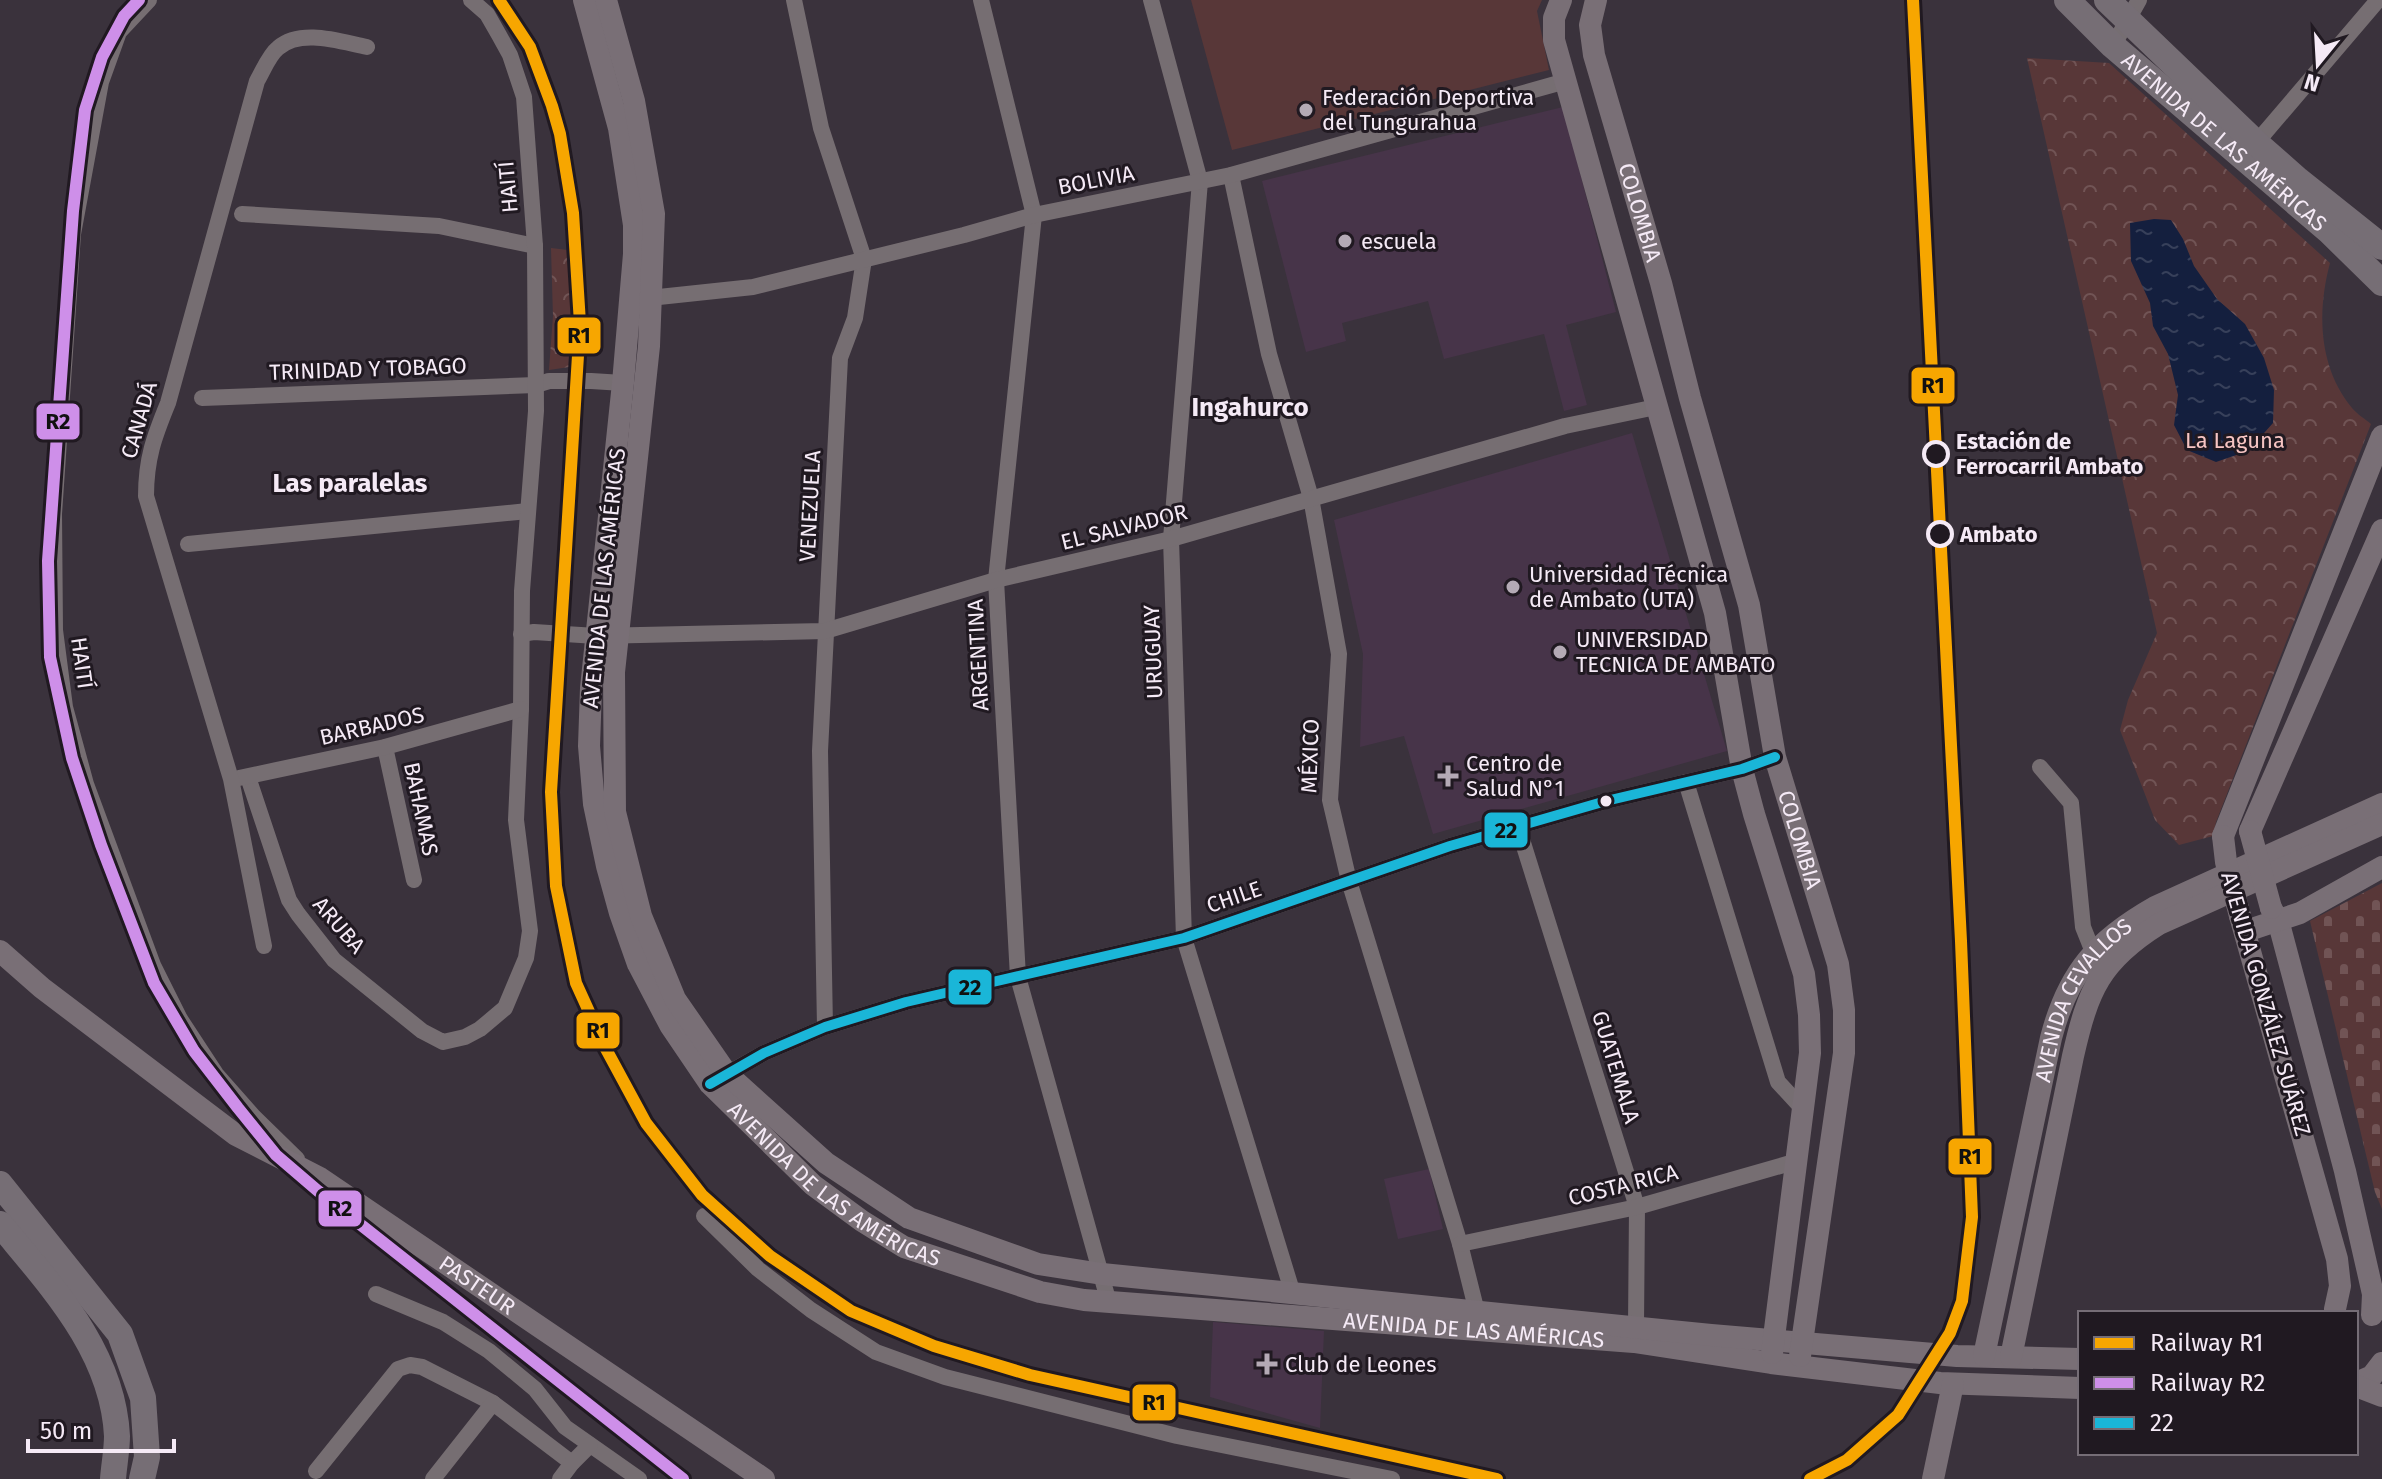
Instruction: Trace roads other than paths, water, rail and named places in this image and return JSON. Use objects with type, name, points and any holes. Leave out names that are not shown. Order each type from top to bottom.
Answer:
[{"type":"main road","name":"AVENIDA DE LAS AMÉRICAS","points":[[584,0],[619,128],[642,299],[623,383],[607,636],[614,672],[615,812],[641,916],[675,999],[718,1079],[813,1185],[904,1247],[1040,1292],[1109,1303],[1636,1326],[1772,1352],[1799,1365],[1860,1374],[1944,1383],[2078,1388]]},
{"type":"main road","name":"AVENIDA DE LAS AMÉRICAS","points":[[606,0],[634,101],[654,214],[642,299],[607,636]]},
{"type":"main road","name":"COLOMBIA","points":[[1561,0],[1554,18],[1554,40],[1715,613],[1742,769],[1804,974],[1810,1053],[1772,1352]]},
{"type":"main road","name":"COLOMBIA","points":[[1596,0],[1589,36],[1749,605],[1775,757],[1838,964],[1844,1010],[1844,1053],[1799,1365]]},
{"type":"main road","name":"AVENIDA DE LAS AMÉRICAS","points":[[2067,0],[2113,46],[2330,232],[2382,283]]},
{"type":"main road","name":"AVENIDA DE LAS AMÉRICAS","points":[[2107,0],[2134,11],[2256,143],[2382,247]]},
{"type":"main road","name":"AVENIDA GONZÁLEZ SUÁREZ","points":[[2331,1311],[2340,1286],[2337,1259],[2226,862],[2223,836],[2382,436]]},
{"type":"main road","name":"AVENIDA GONZÁLEZ SUÁREZ","points":[[2379,1324],[2338,1145],[2250,831],[2382,530]]},
{"type":"main road","points":[[2237,798],[2262,804]]},
{"type":"main road","name":"AVENIDA CEVALLOS","points":[[1984,1356],[2060,1004],[2093,952],[2123,925],[2155,907],[2382,804]]},
{"type":"main road","name":"AVENIDA CEVALLOS","points":[[2011,1357],[2083,1010],[2104,972],[2132,941],[2159,924],[2382,824]]},
{"type":"main road","points":[[2243,923],[2274,914],[2300,913],[2382,867]]},
{"type":"main road","name":"PASTEUR","points":[[0,951],[42,988],[236,1135],[320,1178],[764,1479]]},
{"type":"main road","name":"AVENIDA DE LAS AMÉRICAS","points":[[718,1079],[826,1163],[909,1218],[1038,1264],[1102,1274],[1293,1294],[1634,1342],[1772,1352],[1803,1342],[1957,1356],[2078,1359]]},
{"type":"main road","points":[[2040,1093],[2064,1097]]},
{"type":"main road","points":[[2308,1153],[2338,1145]]},
{"type":"main road","points":[[0,1184],[120,1334],[143,1398],[147,1457],[142,1479]]},
{"type":"main road","points":[[0,1224],[59,1295],[95,1350],[111,1396],[117,1437],[113,1479]]},
{"type":"main road","points":[[2012,1226],[2037,1230]]},
{"type":"main road","name":"AVENIDA GONZÁLEZ SUÁREZ","points":[[2331,1311],[2348,1307],[2355,1311]]},
{"type":"main road","name":"AVENIDA GONZÁLEZ SUÁREZ","points":[[2358,1312],[2379,1324]]},
{"type":"main road","points":[[2358,1383],[2372,1376],[2382,1363]]},
{"type":"main road","points":[[1933,1479],[1944,1383]]},
{"type":"main road","points":[[2358,1385],[2382,1396]]},
{"type":"street","name":"HAITÍ","points":[[149,0],[119,32],[106,67],[86,154],[73,234],[53,553],[55,630],[65,707],[101,829],[153,965],[180,1019],[216,1074],[235,1096],[286,1150],[320,1178]]},
{"type":"street","name":"HAITÍ","points":[[471,0],[487,14],[510,55],[524,97],[542,383],[528,511]]},
{"type":"street","name":"VENEZUELA","points":[[794,0],[821,128],[864,259],[855,318],[840,358],[825,631],[820,751],[825,1027]]},
{"type":"street","name":"ARGENTINA","points":[[981,0],[1034,215],[996,580],[1018,977],[1109,1303]]},
{"type":"street","name":"URUGUAY","points":[[1151,0],[1200,181],[1171,539],[1184,938],[1293,1294]]},
{"type":"street","points":[[2256,143],[2378,0]]},
{"type":"street","points":[[2113,46],[2134,11]]},
{"type":"street","name":"CANADÁ","points":[[264,946],[240,778],[146,496],[150,449],[168,403],[257,81],[277,48],[293,39],[312,37],[367,47]]},
{"type":"street","name":"BOLIVIA","points":[[642,299],[753,287],[1034,215],[1231,175],[1566,81]]},
{"type":"street","name":"MÉXICO","points":[[1231,175],[1269,354],[1311,498],[1339,654],[1330,800],[1349,881],[1460,1244],[1479,1321]]},
{"type":"street","points":[[242,214],[428,225],[535,246]]},
{"type":"street","name":"TRINIDAD Y TOBAGO","points":[[202,398],[591,381],[623,383]]},
{"type":"street","name":"EL SALVADOR","points":[[527,633],[607,636],[825,631],[996,580],[1171,539],[1565,426],[1656,407]]},
{"type":"street","points":[[188,544],[528,511],[527,633],[521,709]]},
{"type":"street","name":"BARBADOS","points":[[240,778],[385,747],[521,709]]},
{"type":"street","name":"ARUBA","points":[[240,778],[289,900],[334,960],[422,1031],[443,1042],[465,1037],[505,1008],[526,958],[530,931],[516,820],[521,709]]},
{"type":"street","name":"BAHAMAS","points":[[385,747],[414,880]]},
{"type":"street","name":"CHILE","points":[[718,1079],[764,1053],[825,1027],[906,1002],[1184,938],[1450,846],[1606,801],[1742,769],[1775,757]]},
{"type":"street","points":[[2040,767],[2071,803],[2083,927],[2093,952]]},
{"type":"street","points":[[1686,782],[1778,1082],[1802,1108]]},
{"type":"street","name":"GUATEMALA","points":[[1518,827],[1637,1207],[1636,1326]]},
{"type":"street","name":"COSTA RICA","points":[[1460,1244],[1637,1207],[1794,1162]]},
{"type":"street","points":[[704,1216],[758,1269],[811,1310],[876,1352],[945,1377],[1177,1436],[1392,1479]]},
{"type":"street","points":[[376,1294],[443,1322],[489,1351],[535,1389],[565,1427],[639,1479]]},
{"type":"street","points":[[316,1471],[398,1369],[410,1365],[422,1367],[493,1403],[572,1463]]},
{"type":"street","points":[[433,1479],[493,1403]]},
{"type":"street","points":[[560,1479],[590,1445]]},
{"type":"water","points":[[2171,220],[2194,266],[2217,299],[2245,324],[2264,358],[2274,390],[2273,423],[2248,451],[2216,462],[2187,450],[2174,425],[2178,395],[2168,354],[2153,326],[2150,303],[2131,261],[2130,223]]},
{"type":"rail line","name":"R2","points":[[139,0],[124,16],[102,57],[85,110],[73,211],[48,561],[50,657],[72,758],[101,845],[154,983],[194,1051],[276,1155],[683,1479]]},
{"type":"rail line","name":"R1","points":[[499,0],[530,47],[552,106],[560,134],[573,213],[580,323],[551,792],[556,886],[576,983],[606,1049],[646,1123],[702,1195],[770,1256],[851,1311],[934,1346],[1030,1375],[1497,1479]]},
{"type":"rail line","name":"R1","points":[[1810,1479],[1847,1460],[1898,1415],[1950,1333],[1962,1301],[1972,1217],[1913,0]]},
{"type":"place","name":"Federación Deportiva del Tungurahua","points":[[1306,110]]},
{"type":"place","name":"escuela","points":[[1345,241]]},
{"type":"place","name":"Estación de Ferrocarril Ambato","points":[[1936,454]]},
{"type":"place","name":"Ambato","points":[[1940,534]]},
{"type":"place","name":"Universidad Técnica de Ambato (UTA)","points":[[1513,587]]},
{"type":"place","name":"UNIVERSIDAD TECNICA DE AMBATO","points":[[1560,652]]},
{"type":"place","name":"Centro de Salud N°1","points":[[1448,776]]},
{"type":"place","name":"Club de Leones","points":[[1267,1364]]},
{"type":"district","name":"Ingahurco","points":[[1250,407]]},
{"type":"district","name":"Las paralelas","points":[[350,483]]},
{"type":"park label","name":"La Laguna","points":[[2235,440]]}]
